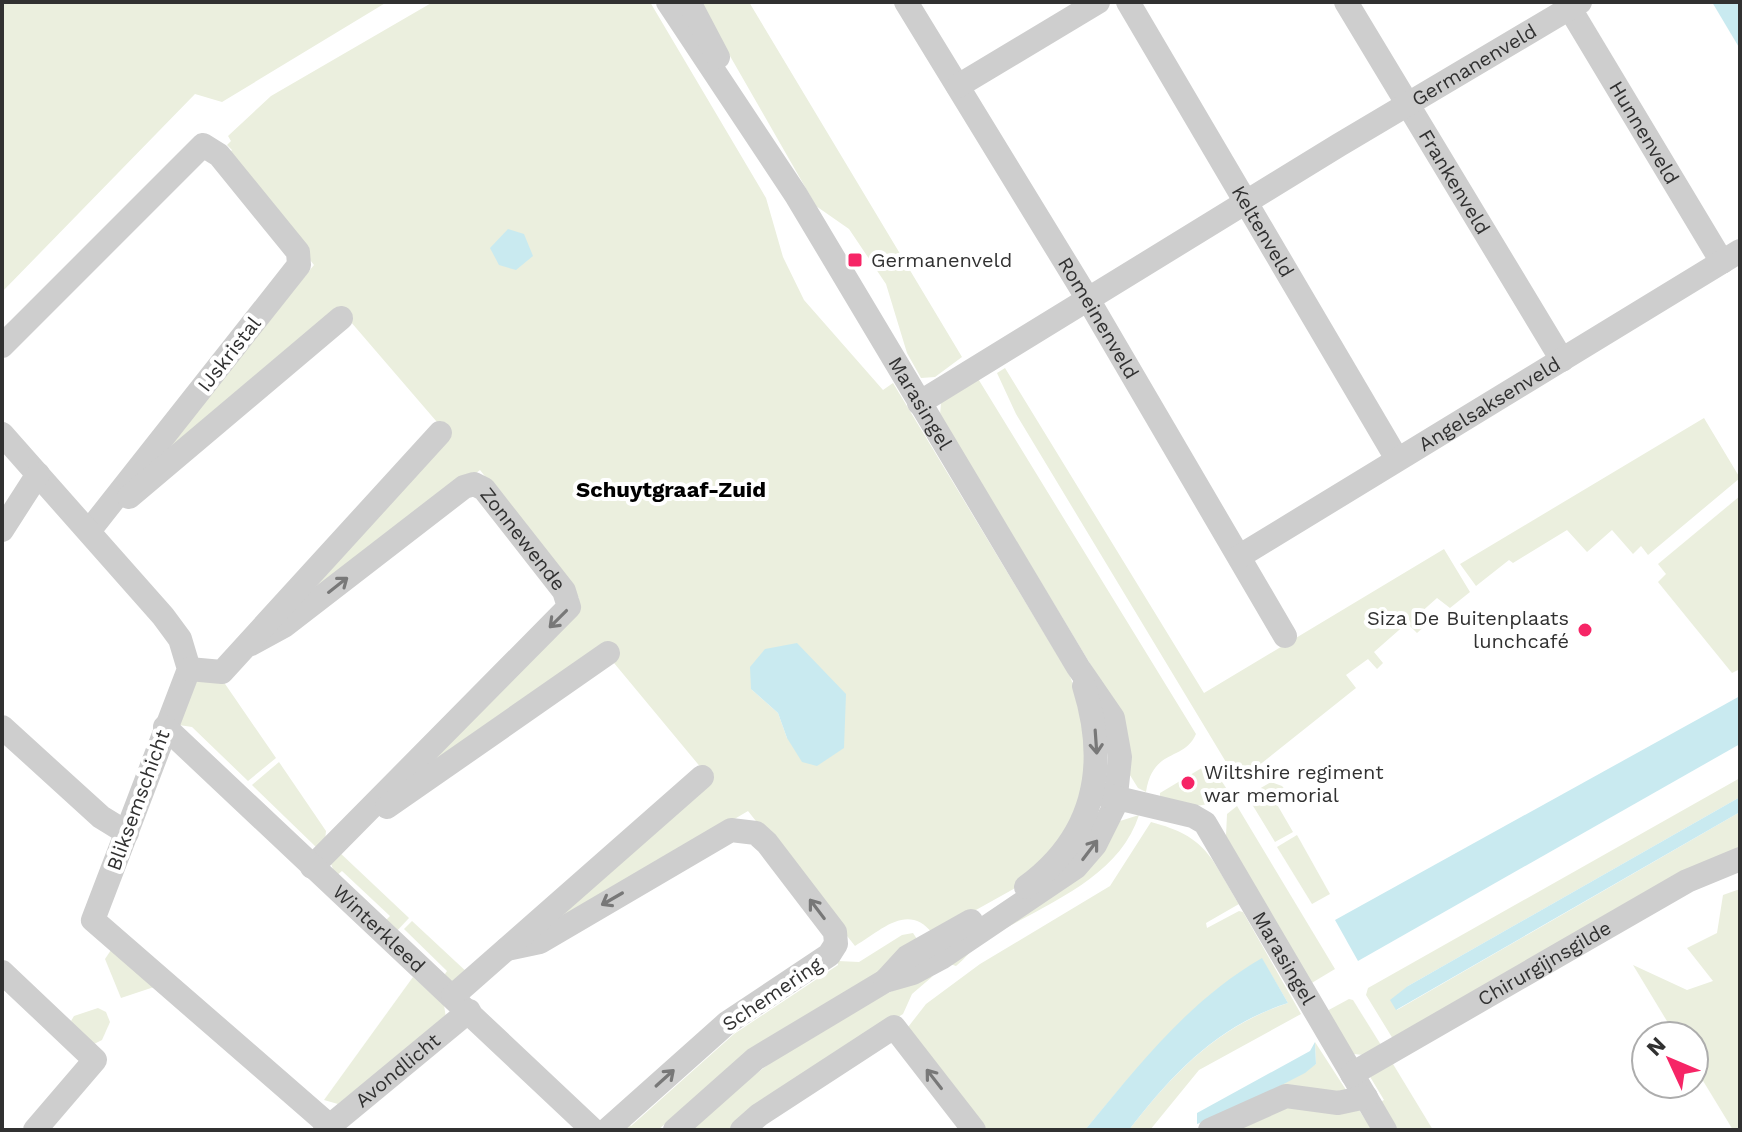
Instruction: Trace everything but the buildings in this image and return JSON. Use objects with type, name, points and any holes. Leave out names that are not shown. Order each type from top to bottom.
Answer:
[{"type":"street","name":"Marasingel","points":[[668,2],[761,141],[1078,667],[1113,718],[1120,757],[1116,797],[1095,845],[1062,880],[941,958],[913,973],[885,981],[755,1059],[675,1130]]},
{"type":"street","name":"Marasingel","points":[[689,2],[761,141]]},
{"type":"street","name":"Romeinenveld","points":[[906,2],[1089,301],[1285,636]]},
{"type":"street","points":[[958,86],[1098,2]]},
{"type":"street","name":"Keltenveld","points":[[1128,2],[1397,459]]},
{"type":"street","name":"Frankenveld","points":[[1346,2],[1562,360]]},
{"type":"street","name":"Germanenveld","points":[[919,403],[1572,4]]},
{"type":"street","name":"Hunnenveld","points":[[1572,4],[1731,256]]},
{"type":"street","name":"IJskristal","points":[[2,346],[203,145],[219,155],[298,252],[299,265],[89,531]]},
{"type":"street","name":"Angelsaksenveld","points":[[1240,556],[1731,256]]},
{"type":"street","name":"IJskristal","points":[[89,531],[341,318]]},
{"type":"street","name":"Zonnewende","points":[[189,669],[222,672],[251,644],[440,433]]},
{"type":"street","points":[[2,434],[180,639],[189,669]]},
{"type":"street","points":[[2,530],[38,474]]},
{"type":"street","name":"Zonnewende","points":[[251,644],[284,626],[464,487],[474,484],[484,489],[564,591],[569,607],[312,867]]},
{"type":"street","name":"Zonnewende","points":[[346,832],[608,653]]},
{"type":"street","name":"Marasingel","points":[[885,981],[907,957],[993,909],[1050,868],[1070,845],[1092,792],[1097,770],[1096,735],[1078,667]]},
{"type":"street","name":"Bliksemschicht","points":[[189,669],[93,920],[327,1128]]},
{"type":"street","points":[[2,727],[101,817],[127,833]]},
{"type":"street","name":"Winterkleed","points":[[165,727],[593,1130]]},
{"type":"street","name":"Schemering","points":[[461,1004],[507,949],[702,777]]},
{"type":"street","name":"Marasingel","points":[[1092,792],[1193,816],[1205,823],[1385,1130]]},
{"type":"street","name":"Schemering","points":[[507,949],[540,942],[731,830],[756,833],[767,843],[835,932],[836,944],[829,955],[727,1023],[607,1130]]},
{"type":"street","name":"Chirurgijnsgilde","points":[[1352,1074],[1687,881],[1740,859]]},
{"type":"street","points":[[2,972],[95,1060],[35,1130]]},
{"type":"street","name":"Avondlicht","points":[[327,1128],[461,1004]]},
{"type":"street","points":[[742,1130],[759,1115],[894,1027],[974,1130]]},
{"type":"street","points":[[1210,1130],[1286,1096],[1338,1103],[1366,1097]]},
{"type":"green space","points":[[2,2],[387,2],[222,102],[195,94],[2,292]]},
{"type":"green space","points":[[433,2],[650,2],[766,198],[783,257],[804,300],[883,390],[893,383],[1070,676],[1088,729],[1091,766],[1075,822],[1019,886],[933,934],[914,920],[904,920],[885,927],[855,946],[748,811],[546,931],[542,928],[712,781],[614,663],[617,659],[417,777],[579,598],[480,470],[291,615],[449,436],[338,307],[160,463],[155,460],[314,265],[227,155],[232,150],[227,145],[231,141],[228,136],[271,96]],"holes":[[[751,689],[844,748],[787,738],[778,713]]]},
{"type":"green space","points":[[699,2],[749,2],[962,357],[935,377],[921,378],[907,353],[886,284],[849,229],[816,206]]},
{"type":"green space","points":[[1005,368],[1204,693],[1444,549],[1470,592],[1450,608],[1437,598],[1419,614],[1426,625],[1417,633],[1407,623],[1374,652],[1383,663],[1377,669],[1368,659],[1346,675],[1356,688],[1238,782],[1016,414],[997,373]]},
{"type":"green space","points":[[977,377],[1196,734],[1184,749],[1155,768],[1146,792],[1138,788],[1128,772],[1115,705],[940,415],[941,402]]},
{"type":"green space","points":[[1704,418],[1740,478],[1648,555],[1641,546],[1633,554],[1612,530],[1587,552],[1567,530],[1513,563],[1509,560],[1476,586],[1460,564]]},
{"type":"green space","points":[[1740,496],[1740,669],[1732,673],[1658,582],[1666,574],[1658,564]]},
{"type":"green space","points":[[221,678],[276,758],[248,781],[192,727],[179,725],[194,681]]},
{"type":"green space","points":[[279,762],[326,831],[325,840],[316,847],[252,785]]},
{"type":"green space","points":[[1210,763],[1228,791],[1219,798],[1196,806],[1160,798],[1160,793]]},
{"type":"green space","points":[[1740,778],[1740,797],[1408,986],[1397,1010],[1740,812],[1740,849],[1393,1039],[1366,995],[1368,988]]},
{"type":"green space","points":[[1271,782],[1282,786],[1288,793],[1275,801],[1293,832],[1275,842],[1247,796]]},
{"type":"green space","points":[[1237,806],[1335,969],[1310,984],[1226,836],[1227,814]]},
{"type":"green space","points":[[1139,815],[1128,839],[1093,877],[978,945],[956,966],[950,964],[1120,821]]},
{"type":"green space","points":[[1151,822],[1185,835],[1206,851],[1239,904],[1206,923],[1207,928],[1239,911],[1243,912],[1301,1014],[1199,1070],[1150,1130],[1129,1130],[1162,1090],[1198,1054],[1240,1025],[1288,1003],[1262,959],[1121,1087],[1085,1130],[987,1130],[905,1031],[926,1004],[980,964],[1110,886]]},
{"type":"green space","points":[[1297,835],[1330,894],[1312,904],[1277,847]]},
{"type":"green space","points":[[338,851],[409,918],[394,934],[384,922],[390,916],[342,871],[336,876],[331,864]]},
{"type":"green space","points":[[1740,889],[1740,1130],[1733,1130],[1710,1092],[1710,1020],[1666,1020],[1633,965],[1687,990],[1713,981],[1687,948],[1717,933],[1723,895]]},
{"type":"green space","points":[[412,921],[470,975],[456,983],[443,977],[447,971],[404,929]]},
{"type":"green space","points":[[913,933],[919,942],[878,972],[739,1060],[658,1130],[620,1130],[625,1120],[631,1126],[734,1034],[838,965],[838,961],[859,962],[902,935]]},
{"type":"green space","points":[[111,950],[154,987],[121,998],[105,959]]},
{"type":"green space","points":[[933,976],[912,994],[903,1014],[754,1108],[730,1130],[687,1130],[803,1040],[867,1003]]},
{"type":"green space","points":[[413,977],[444,1005],[446,1018],[338,1104],[324,1100]]},
{"type":"green space","points":[[1349,999],[1353,1000],[1381,1045],[1363,1055],[1354,1054],[1325,1012]]},
{"type":"green space","points":[[98,1008],[106,1012],[110,1022],[102,1040],[92,1045],[71,1021],[74,1016]]},
{"type":"green space","points":[[1315,1042],[1372,1130],[1214,1130],[1221,1116],[1316,1064]]},
{"type":"green space","points":[[1390,1062],[1433,1130],[1394,1130],[1379,1103],[1384,1100],[1369,1075]]},
{"type":"water","points":[[1712,2],[1740,2],[1740,49]]},
{"type":"water","points":[[508,229],[524,234],[533,256],[516,270],[499,265],[490,248]]},
{"type":"water","points":[[797,643],[846,694],[844,748],[817,766],[802,762],[787,738],[778,713],[751,689],[750,667],[765,649]]},
{"type":"water","points":[[1740,696],[1740,744],[1358,961],[1335,920]]},
{"type":"water","points":[[1740,797],[1740,812],[1396,1010],[1390,1000],[1408,986]]},
{"type":"water","points":[[1262,958],[1288,1003],[1263,1012],[1218,1038],[1180,1071],[1129,1130],[1085,1130],[1145,1058],[1188,1014],[1235,975]]},
{"type":"water","points":[[1315,1042],[1316,1064],[1305,1073],[1221,1116],[1197,1124],[1197,1113],[1310,1051]]},
{"type":"place","name":"Germanenveld","points":[[855,260]]},
{"type":"place","name":"Siza De Buitenplaats lunchcafé","points":[[1585,630]]},
{"type":"place","name":"Wiltshire regiment war memorial","points":[[1188,783]]},
{"type":"district","name":"Schuytgraaf-Zuid","points":[[671,489]]}]
